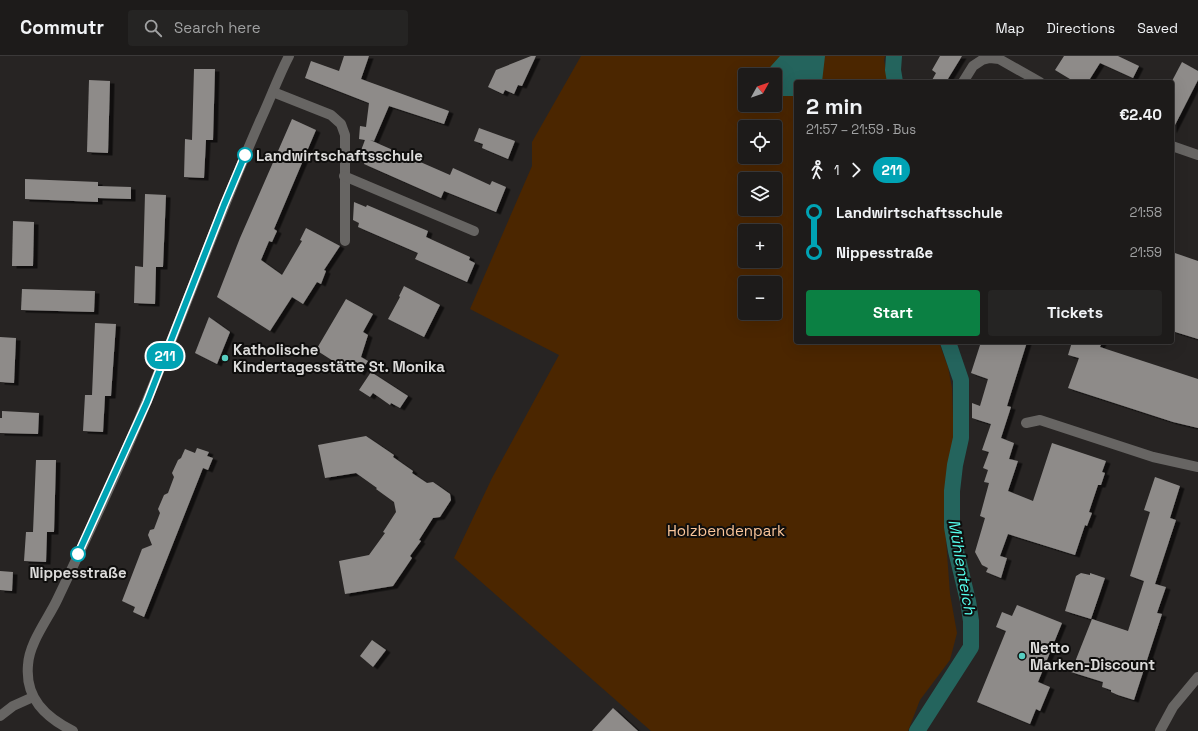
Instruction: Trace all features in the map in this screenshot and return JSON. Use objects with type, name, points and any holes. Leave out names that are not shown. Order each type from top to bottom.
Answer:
[{"type":"street","points":[[73,731],[52,719],[40,708],[32,697],[28,680],[30,653],[62,589],[147,402],[231,187],[289,56]]},
{"type":"street","points":[[964,80],[973,66],[982,60],[990,58],[999,59],[1036,80]]},
{"type":"street","points":[[273,92],[331,115],[341,124],[344,135],[345,242]]},
{"type":"street","points":[[1174,147],[1198,155]]},
{"type":"street","points":[[344,176],[474,231]]},
{"type":"street","points":[[1026,423],[1040,420],[1153,457],[1198,467]]},
{"type":"street","points":[[1160,731],[1172,706],[1198,677]]},
{"type":"street","points":[[0,716],[14,706],[32,697]]},
{"type":"green space","name":"Holzbendenpark","points":[[581,56],[885,56],[884,60],[888,80],[794,80],[794,344],[940,344],[948,367],[952,388],[954,446],[952,463],[946,480],[944,512],[950,594],[957,633],[950,660],[920,700],[908,731],[651,731],[454,558],[492,478],[559,355],[470,309],[532,166],[532,142]]},
{"type":"water","points":[[780,56],[825,56],[822,80],[794,80],[794,96],[782,96],[782,68],[769,68]]},
{"type":"building","points":[[344,56],[369,56],[361,79],[449,111],[444,124],[389,106],[374,141],[370,140],[450,175],[453,168],[490,185],[492,181],[506,187],[496,212],[444,191],[441,198],[364,164],[367,156],[360,153],[365,140],[359,139],[360,126],[366,127],[369,103],[305,78],[311,61],[339,71]]},
{"type":"building","points":[[531,56],[536,56],[522,86],[518,85],[514,94],[505,90],[503,94],[488,87],[496,70]]},
{"type":"building","points":[[940,56],[962,56],[947,80],[932,80],[936,73],[932,70]]},
{"type":"building","points":[[1064,56],[1118,56],[1139,66],[1133,78],[1100,63],[1089,80],[1072,80],[1055,70]]},
{"type":"building","points":[[1182,62],[1198,71],[1198,80],[1174,127],[1174,80],[1173,80]]},
{"type":"building","points":[[194,69],[215,69],[213,140],[206,140],[204,178],[184,177],[185,139],[192,140]]},
{"type":"building","points":[[89,80],[110,81],[108,153],[87,152]]},
{"type":"building","points":[[292,119],[316,130],[274,229],[277,231],[272,242],[269,241],[261,260],[282,275],[302,241],[300,240],[306,228],[340,246],[324,270],[326,271],[321,284],[317,282],[303,304],[292,297],[270,331],[217,297],[240,238]]},
{"type":"building","points":[[479,128],[515,141],[508,159],[482,148],[483,144],[474,141]]},
{"type":"building","points":[[25,179],[98,182],[98,186],[131,187],[131,199],[98,198],[98,202],[25,199]]},
{"type":"building","points":[[145,194],[166,195],[163,267],[156,267],[155,304],[134,303],[135,266],[143,267]]},
{"type":"building","points":[[354,202],[366,207],[367,205],[428,231],[426,237],[470,257],[469,260],[475,263],[467,282],[415,259],[418,253],[358,227],[359,223],[353,220]]},
{"type":"building","points":[[13,221],[34,222],[33,266],[12,266]]},
{"type":"building","points":[[1174,253],[1198,261],[1198,339],[1174,332]]},
{"type":"building","points":[[404,286],[440,305],[424,337],[388,319]]},
{"type":"building","points":[[22,289],[95,291],[94,312],[21,310]]},
{"type":"building","points":[[346,299],[373,314],[363,332],[368,335],[361,357],[368,361],[360,373],[343,362],[341,366],[316,350]]},
{"type":"building","points":[[209,317],[230,332],[217,364],[195,353]]},
{"type":"building","points":[[95,323],[116,324],[111,396],[105,396],[103,432],[83,431],[85,395],[92,395]]},
{"type":"building","points":[[0,337],[16,338],[14,383],[0,382]]},
{"type":"building","points":[[980,344],[1026,344],[1007,406],[1011,407],[1001,438],[1014,443],[1009,459],[1018,461],[1008,491],[1033,501],[1052,443],[1106,461],[1102,472],[1105,473],[1101,485],[1098,485],[1089,512],[1092,513],[1087,526],[1085,525],[1075,555],[1008,534],[1000,556],[1007,558],[1001,578],[986,572],[988,568],[982,565],[975,552],[985,518],[980,516],[989,483],[984,482],[988,470],[983,468],[989,452],[982,450],[991,424],[972,418],[972,403],[980,406],[988,379],[971,373]]},
{"type":"building","points":[[1071,344],[1101,344],[1100,347],[1198,379],[1198,428],[1173,422],[1068,388],[1079,358],[1068,355]]},
{"type":"building","points":[[371,372],[408,396],[400,408],[391,403],[390,405],[373,393],[370,397],[359,390]]},
{"type":"building","points":[[2,411],[39,413],[38,434],[0,433],[0,418],[2,418]]},
{"type":"building","points":[[366,436],[394,455],[393,457],[413,471],[412,473],[427,483],[433,482],[450,494],[451,500],[440,517],[433,518],[419,540],[421,541],[410,556],[412,558],[393,586],[345,594],[339,561],[369,555],[385,533],[383,532],[396,512],[394,502],[356,473],[325,478],[318,445]]},
{"type":"building","points":[[197,448],[209,452],[207,456],[213,458],[208,470],[203,468],[144,617],[133,612],[135,607],[122,601],[142,549],[152,545],[148,535],[150,530],[154,529],[160,513],[158,509],[164,495],[168,493],[174,477],[172,473],[178,460],[181,458],[185,449],[195,453]]},
{"type":"building","points":[[36,460],[56,460],[54,532],[47,532],[46,562],[24,561],[26,532],[33,532]]},
{"type":"building","points":[[1155,477],[1180,486],[1170,518],[1176,520],[1155,584],[1166,587],[1157,613],[1162,614],[1134,700],[1118,695],[1111,692],[1111,690],[1102,687],[1103,682],[1071,672],[1092,619],[1128,631],[1144,581],[1130,576],[1150,512],[1144,510]]},
{"type":"building","points":[[0,571],[13,572],[12,591],[0,590]]},
{"type":"building","points":[[1081,573],[1090,575],[1090,573],[1105,578],[1091,619],[1065,611],[1076,576]]},
{"type":"building","name":"Netto Marken-Discount","points":[[1017,605],[1062,623],[1038,682],[1050,687],[1040,711],[1036,709],[1030,724],[977,702],[1006,631],[996,627],[1002,612],[1012,616]]},
{"type":"building","points":[[372,640],[386,650],[373,667],[360,656]]},
{"type":"building","points":[[613,708],[638,731],[592,731]]},
{"type":"waterway","name":"Mühlenteich","points":[[894,56],[893,70],[895,80]]},
{"type":"waterway","name":"Mühlenteich","points":[[917,731],[971,647],[971,621],[968,601],[952,527],[952,491],[955,465],[961,438],[961,380],[949,344]]},
{"type":"bus line","name":"211","points":[[78,554],[147,402],[231,187],[245,155]]},
{"type":"place","name":"Landwirtschaftsschule","points":[[245,155]]},
{"type":"place","name":"Katholische Kindertagesstätte St. Monika","points":[[225,358]]},
{"type":"place","name":"Nippesstraße","points":[[78,554]]},
{"type":"place","name":"Netto Marken-Discount","points":[[1022,656]]}]
